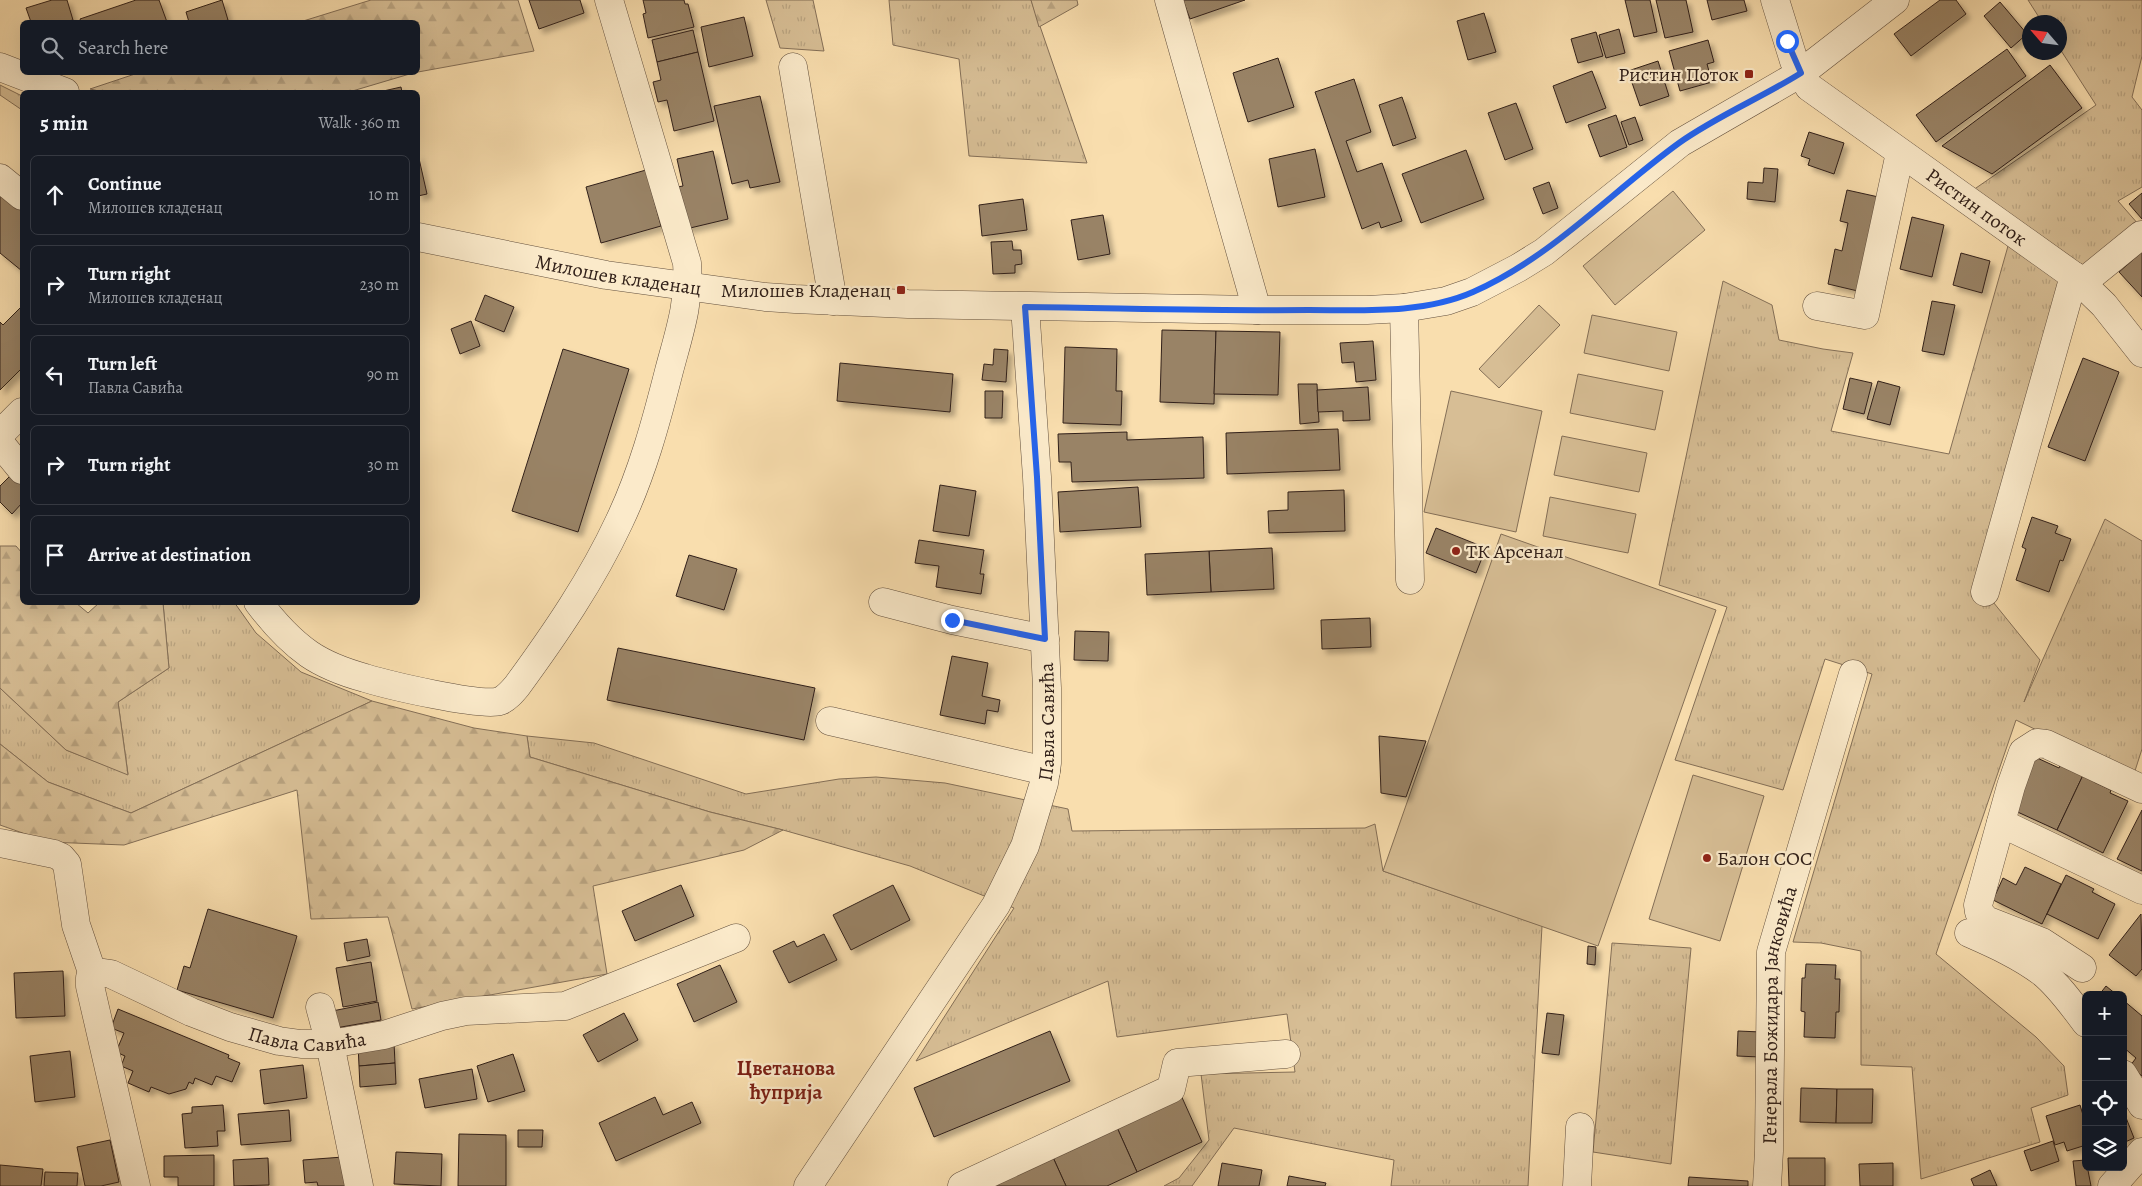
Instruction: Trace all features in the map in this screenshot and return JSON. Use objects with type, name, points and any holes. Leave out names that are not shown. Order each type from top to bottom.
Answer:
[{"type":"street","points":[[260,605],[278,628],[309,654],[329,664],[365,678],[449,697],[489,703],[508,697],[538,658],[597,567],[620,520],[653,434],[684,315],[689,287],[687,263],[610,0]]},
{"type":"street","points":[[1169,0],[1258,310]]},
{"type":"street","points":[[1775,0],[1787,41],[1801,73]]},
{"type":"street","name":"Милошев кладенац","points":[[420,238],[586,272],[765,297],[1025,307],[1258,310],[1404,308],[1446,301],[1472,292],[1544,252],[1680,143],[1801,73],[1896,0]]},
{"type":"street","points":[[0,67],[20,75]]},
{"type":"street","points":[[793,67],[833,301]]},
{"type":"street","name":"Ристин поток","points":[[1801,73],[1809,87],[1820,96],[2078,280],[2104,305],[2142,353]]},
{"type":"street","points":[[21,75],[60,90]]},
{"type":"street","points":[[1817,306],[1865,315],[1900,153]]},
{"type":"street","points":[[0,178],[20,194]]},
{"type":"street","points":[[1985,592],[2078,280],[2141,235]]},
{"type":"street","name":"Павла Савића","points":[[808,1186],[958,963],[1005,889],[1025,846],[1041,796],[1046,771],[1047,688],[1037,477],[1025,307]]},
{"type":"street","points":[[1404,308],[1410,580]]},
{"type":"street","points":[[0,434],[20,414]]},
{"type":"street","points":[[0,443],[20,468]]},
{"type":"street","points":[[883,602],[952,620],[1045,639]]},
{"type":"street","name":"Генерала Божидара Јанковића","points":[[1767,1186],[1771,952],[1853,674]]},
{"type":"street","points":[[830,721],[1046,771]]},
{"type":"street","points":[[2082,968],[2056,950],[1986,920],[1979,912],[1978,905],[2010,786],[2023,752],[2037,743],[2046,744],[2142,789]]},
{"type":"street","points":[[2001,823],[2142,890]]},
{"type":"street","points":[[0,842],[54,854],[61,857],[67,864],[76,926],[93,975],[90,978],[90,986],[136,1186]]},
{"type":"street","points":[[1969,933],[2000,947],[2043,973],[2059,988],[2082,1018]]},
{"type":"street","name":"Павла Савића","points":[[93,975],[97,972],[111,974],[192,1012],[239,1030],[279,1041],[301,1044],[330,1044],[384,1035],[442,1016],[466,1011],[565,1006],[736,938]]},
{"type":"street","points":[[320,1008],[330,1044],[358,1186]]},
{"type":"street","points":[[962,1186],[1171,1089],[1177,1063],[1286,1054]]},
{"type":"street","points":[[2127,1081],[2142,1105]]},
{"type":"street","points":[[1577,1186],[1580,1127]]},
{"type":"street","points":[[2112,1186],[2142,1152]]},
{"type":"green space","points":[[371,0],[518,0],[534,51],[420,72],[420,20],[306,20]]},
{"type":"green space","points":[[766,0],[813,0],[824,51],[780,48]]},
{"type":"green space","points":[[889,0],[1031,0],[1087,163],[969,156],[959,59],[893,45]]},
{"type":"green space","points":[[1031,0],[1077,0],[1078,5],[1039,27]]},
{"type":"green space","points":[[2028,0],[2142,0],[2142,56],[2132,97],[2142,110],[2142,187],[2118,201],[2139,225],[2074,276],[1985,592],[2040,660],[2024,702],[2105,519],[2142,541],[2142,749],[2133,777],[2016,720],[1936,954],[2036,1037],[2064,1066],[2068,1095],[2031,1108],[2040,1142],[1921,1179],[1912,1067],[1861,1065],[1861,951],[1821,943],[1793,942],[1872,674],[1825,659],[1783,790],[1675,760],[1727,607],[1659,585],[1723,281],[1772,305],[1779,340],[1853,353],[1831,431],[1949,454],[2012,232],[1963,197],[2096,105],[2067,60],[2067,15],[2038,15]]},
{"type":"green space","points":[[132,75],[406,75],[356,90],[90,89]]},
{"type":"green space","points":[[0,85],[20,95],[20,109],[0,95]]},
{"type":"green space","points":[[1673,191],[1705,230],[1615,305],[1583,266]]},
{"type":"green space","points":[[1539,305],[1560,325],[1499,388],[1479,369]]},
{"type":"green space","points":[[1592,315],[1677,332],[1669,371],[1584,353]]},
{"type":"green space","points":[[1578,374],[1663,391],[1655,430],[1570,413]]},
{"type":"green space","points":[[1451,391],[1542,411],[1516,532],[1424,512]]},
{"type":"green space","points":[[1562,436],[1647,453],[1639,492],[1554,475]]},
{"type":"green space","points":[[1550,497],[1636,514],[1628,553],[1543,536]]},
{"type":"green space","points":[[1501,534],[1716,610],[1598,946],[1383,871]]},
{"type":"green space","points":[[0,546],[16,546],[20,551],[20,605],[78,605],[88,613],[97,605],[163,605],[169,668],[118,702],[128,775],[66,750],[0,688]]},
{"type":"green space","points":[[163,605],[236,605],[256,633],[301,672],[372,701],[131,813],[48,782],[0,744],[0,688],[66,750],[128,774],[118,702],[169,668]]},
{"type":"green space","points":[[372,701],[474,728],[527,736],[530,757],[710,812],[783,830],[744,850],[593,886],[607,974],[412,1009],[388,917],[311,919],[297,790],[124,845],[48,842],[0,825],[0,744],[48,782],[131,813]]},
{"type":"green space","points":[[527,736],[594,743],[746,794],[839,779],[876,777],[945,783],[1068,809],[1072,831],[1365,828],[1375,824],[1383,871],[1542,926],[1528,1186],[1391,1186],[1394,1160],[1234,1128],[1192,1186],[1164,1186],[1179,1178],[1209,1140],[1201,1074],[1295,1072],[1287,1014],[1117,1037],[1108,981],[916,1061],[1014,908],[910,866],[783,830],[710,812],[530,757]]},
{"type":"green space","name":"Балон СОС","points":[[1693,775],[1764,796],[1720,941],[1649,919]]},
{"type":"green space","points":[[1612,943],[1691,948],[1671,1164],[1593,1152]]},
{"type":"building","points":[[52,0],[67,0],[73,20],[30,20],[26,8]]},
{"type":"building","points":[[136,0],[159,0],[166,20],[80,20]]},
{"type":"building","points":[[222,0],[228,20],[188,20],[186,12]]},
{"type":"building","points":[[529,0],[580,0],[584,13],[539,29]]},
{"type":"building","points":[[643,0],[684,0],[685,4],[688,4],[694,27],[648,38],[643,14],[646,13]]},
{"type":"building","points":[[1183,0],[1245,0],[1190,19]]},
{"type":"building","points":[[1625,0],[1650,0],[1657,32],[1634,37]]},
{"type":"building","points":[[1656,0],[1686,0],[1693,32],[1665,38]]},
{"type":"building","points":[[1707,0],[1744,0],[1747,11],[1712,20]]},
{"type":"building","points":[[1940,0],[1956,0],[1966,14],[1911,56],[1894,34]]},
{"type":"building","points":[[2000,2],[2022,28],[2022,38],[2011,48],[1984,16]]},
{"type":"building","points":[[1484,13],[1496,52],[1468,60],[1457,21]]},
{"type":"building","points":[[744,17],[753,56],[709,67],[701,27]]},
{"type":"building","points":[[1619,29],[1625,53],[1606,58],[1599,35]]},
{"type":"building","points":[[693,30],[698,52],[657,62],[652,40]]},
{"type":"building","points":[[1596,32],[1603,56],[1578,63],[1571,39]]},
{"type":"building","points":[[1708,40],[1714,62],[1707,64],[1712,82],[1680,91],[1669,51]]},
{"type":"building","points":[[2007,49],[2026,76],[1936,142],[1916,115]]},
{"type":"building","points":[[698,52],[714,121],[674,131],[667,100],[658,102],[653,82],[661,80],[657,62]]},
{"type":"building","points":[[1278,58],[1294,107],[1248,122],[1233,73]]},
{"type":"building","points":[[1658,61],[1669,96],[1640,106],[1628,71]]},
{"type":"building","points":[[2050,65],[2082,108],[1992,174],[1942,146]]},
{"type":"building","points":[[1592,71],[1606,108],[1566,123],[1553,86]]},
{"type":"building","points":[[1354,79],[1371,132],[1346,141],[1357,172],[1382,163],[1402,221],[1381,228],[1379,222],[1362,229],[1315,92]]},
{"type":"building","points":[[401,87],[402,90],[388,90]]},
{"type":"building","points":[[760,96],[780,182],[750,188],[748,180],[732,184],[714,106]]},
{"type":"building","points":[[1402,97],[1416,138],[1393,146],[1379,105]]},
{"type":"building","points":[[1516,103],[1533,149],[1505,160],[1488,113]]},
{"type":"building","points":[[1616,115],[1627,147],[1600,157],[1588,125]]},
{"type":"building","points":[[1635,117],[1643,140],[1629,145],[1621,122]]},
{"type":"building","points":[[1809,132],[1844,143],[1834,174],[1808,165],[1810,159],[1801,156]]},
{"type":"building","points":[[1315,149],[1325,197],[1278,207],[1269,159]]},
{"type":"building","points":[[1466,150],[1484,199],[1421,223],[1402,174]]},
{"type":"building","points":[[713,151],[728,219],[686,229],[677,187],[683,186],[677,159]]},
{"type":"building","points":[[420,163],[427,194],[420,196]]},
{"type":"building","points":[[1764,168],[1778,169],[1775,202],[1747,199],[1748,182],[1763,183]]},
{"type":"building","points":[[646,170],[661,226],[601,243],[586,187]]},
{"type":"building","points":[[1549,182],[1558,208],[1543,214],[1533,188]]},
{"type":"building","points":[[1847,190],[1883,198],[1862,292],[1828,284],[1835,249],[1842,251],[1848,223],[1840,221]]},
{"type":"building","points":[[0,192],[20,208],[20,269],[0,253]]},
{"type":"building","points":[[2142,193],[2142,219],[2129,204]]},
{"type":"building","points":[[1023,199],[1027,230],[982,236],[979,205]]},
{"type":"building","points":[[1103,215],[1110,254],[1078,260],[1071,220]]},
{"type":"building","points":[[1912,217],[1944,225],[1932,277],[1900,269]]},
{"type":"building","points":[[1012,241],[1013,250],[1021,250],[1022,264],[1015,265],[1015,273],[993,274],[991,242]]},
{"type":"building","points":[[2142,252],[2142,297],[2119,272]]},
{"type":"building","points":[[1961,253],[1990,261],[1982,293],[1953,285]]},
{"type":"building","points":[[485,295],[514,307],[504,332],[475,320]]},
{"type":"building","points":[[1932,301],[1955,305],[1944,355],[1922,351]]},
{"type":"building","points":[[20,308],[20,370],[0,390],[0,322],[3,325]]},
{"type":"building","points":[[471,321],[480,346],[460,354],[451,329]]},
{"type":"building","points":[[1162,330],[1216,331],[1214,404],[1160,402]]},
{"type":"building","points":[[1216,331],[1280,332],[1278,395],[1214,394]]},
{"type":"building","points":[[1373,341],[1376,380],[1356,382],[1354,362],[1342,363],[1340,343]]},
{"type":"building","points":[[1065,347],[1117,349],[1116,391],[1122,391],[1121,425],[1063,423]]},
{"type":"building","points":[[563,349],[629,369],[578,532],[512,511]]},
{"type":"building","points":[[994,349],[1008,350],[1006,382],[982,380],[984,364],[993,365]]},
{"type":"building","points":[[2083,358],[2119,372],[2085,461],[2048,447]]},
{"type":"building","points":[[840,363],[953,374],[950,412],[837,401]]},
{"type":"building","points":[[1850,378],[1872,383],[1864,414],[1843,409]]},
{"type":"building","points":[[1878,381],[1900,387],[1890,425],[1867,419]]},
{"type":"building","points":[[1298,384],[1317,384],[1319,422],[1300,424]]},
{"type":"building","points":[[1368,387],[1370,420],[1343,421],[1343,411],[1318,412],[1317,390]]},
{"type":"building","points":[[985,391],[1003,391],[1002,418],[985,418]]},
{"type":"building","points":[[1338,429],[1340,470],[1227,474],[1226,433]]},
{"type":"building","points":[[1127,432],[1127,440],[1203,437],[1204,478],[1072,482],[1071,462],[1059,462],[1058,434]]},
{"type":"building","points":[[11,475],[20,484],[20,505],[12,514],[0,502],[0,486]]},
{"type":"building","points":[[940,485],[976,491],[969,536],[933,531]]},
{"type":"building","points":[[1138,487],[1141,527],[1060,532],[1058,492]]},
{"type":"building","points":[[1344,490],[1345,531],[1269,533],[1268,511],[1288,510],[1288,492]]},
{"type":"building","points":[[2032,517],[2058,526],[2055,533],[2071,539],[2063,561],[2060,560],[2049,592],[2016,580],[2026,549],[2022,547]]},
{"type":"building","name":"ТК Арсенал","points":[[1436,528],[1486,548],[1476,573],[1426,553]]},
{"type":"building","points":[[919,540],[984,550],[980,574],[984,574],[981,594],[936,587],[939,566],[915,563]]},
{"type":"building","points":[[1272,548],[1274,589],[1211,592],[1209,551]]},
{"type":"building","points":[[1209,551],[1211,592],[1147,595],[1145,554]]},
{"type":"building","points":[[689,555],[737,569],[724,610],[676,596]]},
{"type":"building","points":[[1370,618],[1371,647],[1322,649],[1321,620]]},
{"type":"building","points":[[1075,631],[1109,632],[1108,661],[1074,660]]},
{"type":"building","points":[[618,648],[815,688],[804,740],[607,700]]},
{"type":"building","points":[[952,656],[988,663],[982,696],[1000,700],[998,712],[987,710],[985,724],[940,715]]},
{"type":"building","points":[[1379,736],[1426,741],[1406,797],[1381,793]]},
{"type":"building","points":[[2035,757],[2059,768],[2061,763],[2084,773],[2057,830],[2011,809]]},
{"type":"building","points":[[2084,773],[2096,779],[2094,782],[2111,790],[2110,793],[2128,801],[2103,853],[2057,830]]},
{"type":"building","points":[[2142,810],[2142,871],[2117,859]]},
{"type":"building","points":[[2025,867],[2061,884],[2042,924],[1993,900],[2003,878],[2016,885]]},
{"type":"building","points":[[2066,875],[2094,889],[2092,892],[2115,904],[2098,939],[2047,914]]},
{"type":"building","points":[[681,885],[694,916],[635,941],[622,911]]},
{"type":"building","points":[[893,885],[910,920],[851,950],[833,915]]},
{"type":"building","points":[[208,909],[297,936],[273,1018],[177,990],[184,966],[190,968]]},
{"type":"building","points":[[2141,914],[2142,969],[2136,976],[2109,955]]},
{"type":"building","points":[[824,934],[837,960],[789,983],[773,951],[794,941],[797,947]]},
{"type":"building","points":[[367,939],[370,956],[347,961],[344,943]]},
{"type":"building","points":[[1588,946],[1596,947],[1595,965],[1587,964]]},
{"type":"building","points":[[371,962],[377,1001],[343,1007],[336,968]]},
{"type":"building","points":[[1806,964],[1836,965],[1835,979],[1840,979],[1839,1012],[1836,1012],[1835,1038],[1804,1037],[1805,1012],[1801,1011],[1802,978],[1805,978]]},
{"type":"building","points":[[720,965],[737,1002],[694,1022],[677,984]]},
{"type":"building","points":[[63,971],[65,1016],[16,1018],[14,973]]},
{"type":"building","points":[[2106,986],[2112,991],[2102,991]]},
{"type":"building","points":[[378,1002],[381,1020],[330,1029],[327,1012]]},
{"type":"building","points":[[2127,1003],[2142,1016],[2142,1076],[2130,1066],[2136,1058],[2127,1050]]},
{"type":"building","points":[[118,1009],[229,1055],[228,1058],[240,1063],[232,1082],[216,1076],[212,1085],[195,1078],[193,1084],[189,1082],[186,1089],[169,1094],[151,1087],[149,1092],[128,1083],[133,1071],[121,1066],[125,1056],[116,1052],[124,1033],[111,1028]]},
{"type":"building","points":[[624,1013],[638,1040],[598,1062],[583,1035]]},
{"type":"building","points":[[1547,1013],[1564,1015],[1559,1055],[1542,1053]]},
{"type":"building","points":[[1050,1031],[1070,1081],[934,1137],[914,1088]]},
{"type":"building","points":[[1738,1031],[1761,1032],[1760,1057],[1737,1056]]},
{"type":"building","points":[[394,1043],[395,1063],[359,1066],[358,1045]]},
{"type":"building","points":[[70,1051],[75,1097],[35,1102],[30,1056]]},
{"type":"building","points":[[513,1054],[525,1091],[488,1102],[477,1066]]},
{"type":"building","points":[[395,1063],[396,1084],[360,1087],[359,1066]]},
{"type":"building","points":[[303,1065],[307,1098],[264,1104],[260,1070]]},
{"type":"building","points":[[472,1069],[477,1099],[425,1108],[419,1079]]},
{"type":"building","points":[[1801,1088],[1837,1089],[1836,1123],[1800,1122]]},
{"type":"building","points":[[1837,1089],[1873,1089],[1872,1123],[1836,1123]]},
{"type":"building","points":[[1180,1093],[1202,1142],[1137,1172],[1115,1123]]},
{"type":"building","points":[[655,1097],[663,1115],[692,1102],[701,1123],[616,1161],[599,1123]]},
{"type":"building","points":[[223,1105],[225,1131],[217,1131],[218,1146],[185,1148],[182,1114],[192,1113],[192,1107]]},
{"type":"building","points":[[2080,1105],[2082,1112],[2082,1146],[2067,1151],[2064,1142],[2055,1145],[2046,1116]]},
{"type":"building","points":[[289,1110],[291,1141],[241,1145],[238,1114]]},
{"type":"building","points":[[2127,1120],[2134,1138],[2127,1141]]},
{"type":"building","points":[[1115,1123],[1137,1172],[1107,1186],[1066,1186],[1051,1153]]},
{"type":"building","points":[[518,1130],[543,1130],[542,1147],[518,1147]]},
{"type":"building","points":[[459,1134],[506,1135],[506,1186],[458,1186]]},
{"type":"building","points":[[110,1140],[119,1182],[101,1186],[85,1186],[77,1147]]},
{"type":"building","points":[[2053,1141],[2059,1161],[2031,1171],[2024,1151]]},
{"type":"building","points":[[396,1152],[442,1154],[441,1186],[394,1184]]},
{"type":"building","points":[[1051,1153],[1066,1186],[988,1186]]},
{"type":"building","points":[[214,1155],[214,1186],[178,1186],[178,1177],[164,1177],[164,1156]]},
{"type":"building","points":[[343,1157],[345,1186],[318,1186],[317,1182],[305,1183],[303,1160]]},
{"type":"building","points":[[268,1158],[269,1185],[234,1186],[233,1160]]},
{"type":"building","points":[[1788,1158],[1825,1158],[1825,1186],[1789,1186]]},
{"type":"building","points":[[2082,1160],[2082,1171],[2088,1171],[2091,1186],[2076,1186],[2073,1161]]},
{"type":"building","points":[[1222,1163],[1262,1170],[1259,1186],[1218,1186]]},
{"type":"building","points":[[1893,1163],[1893,1186],[1860,1186],[1859,1164]]},
{"type":"building","points":[[0,1165],[43,1169],[41,1186],[0,1186]]},
{"type":"building","points":[[1990,1170],[1997,1186],[1974,1186],[1971,1179]]},
{"type":"building","points":[[45,1172],[78,1173],[77,1186],[44,1186]]},
{"type":"building","points":[[1289,1176],[1326,1183],[1325,1186],[1287,1186]]},
{"type":"building","points":[[1689,1177],[1748,1181],[1748,1186],[1688,1186]]},
{"type":"place","name":"Ристин Поток","points":[[1749,74]]},
{"type":"place","name":"Милошев Кладенац","points":[[901,290]]},
{"type":"place","name":"ТК Арсенал","points":[[1456,551]]},
{"type":"place","name":"Балон СОС","points":[[1707,858]]},
{"type":"district","name":"Цветанова ћуприја","points":[[786,1080]]},
{"type":"route","points":[[952,620],[1045,639],[1037,477],[1025,307],[1367,310],[1404,308],[1446,301],[1472,292],[1544,252],[1680,143],[1711,123],[1767,94],[1801,73],[1794,62],[1787,41]]}]
